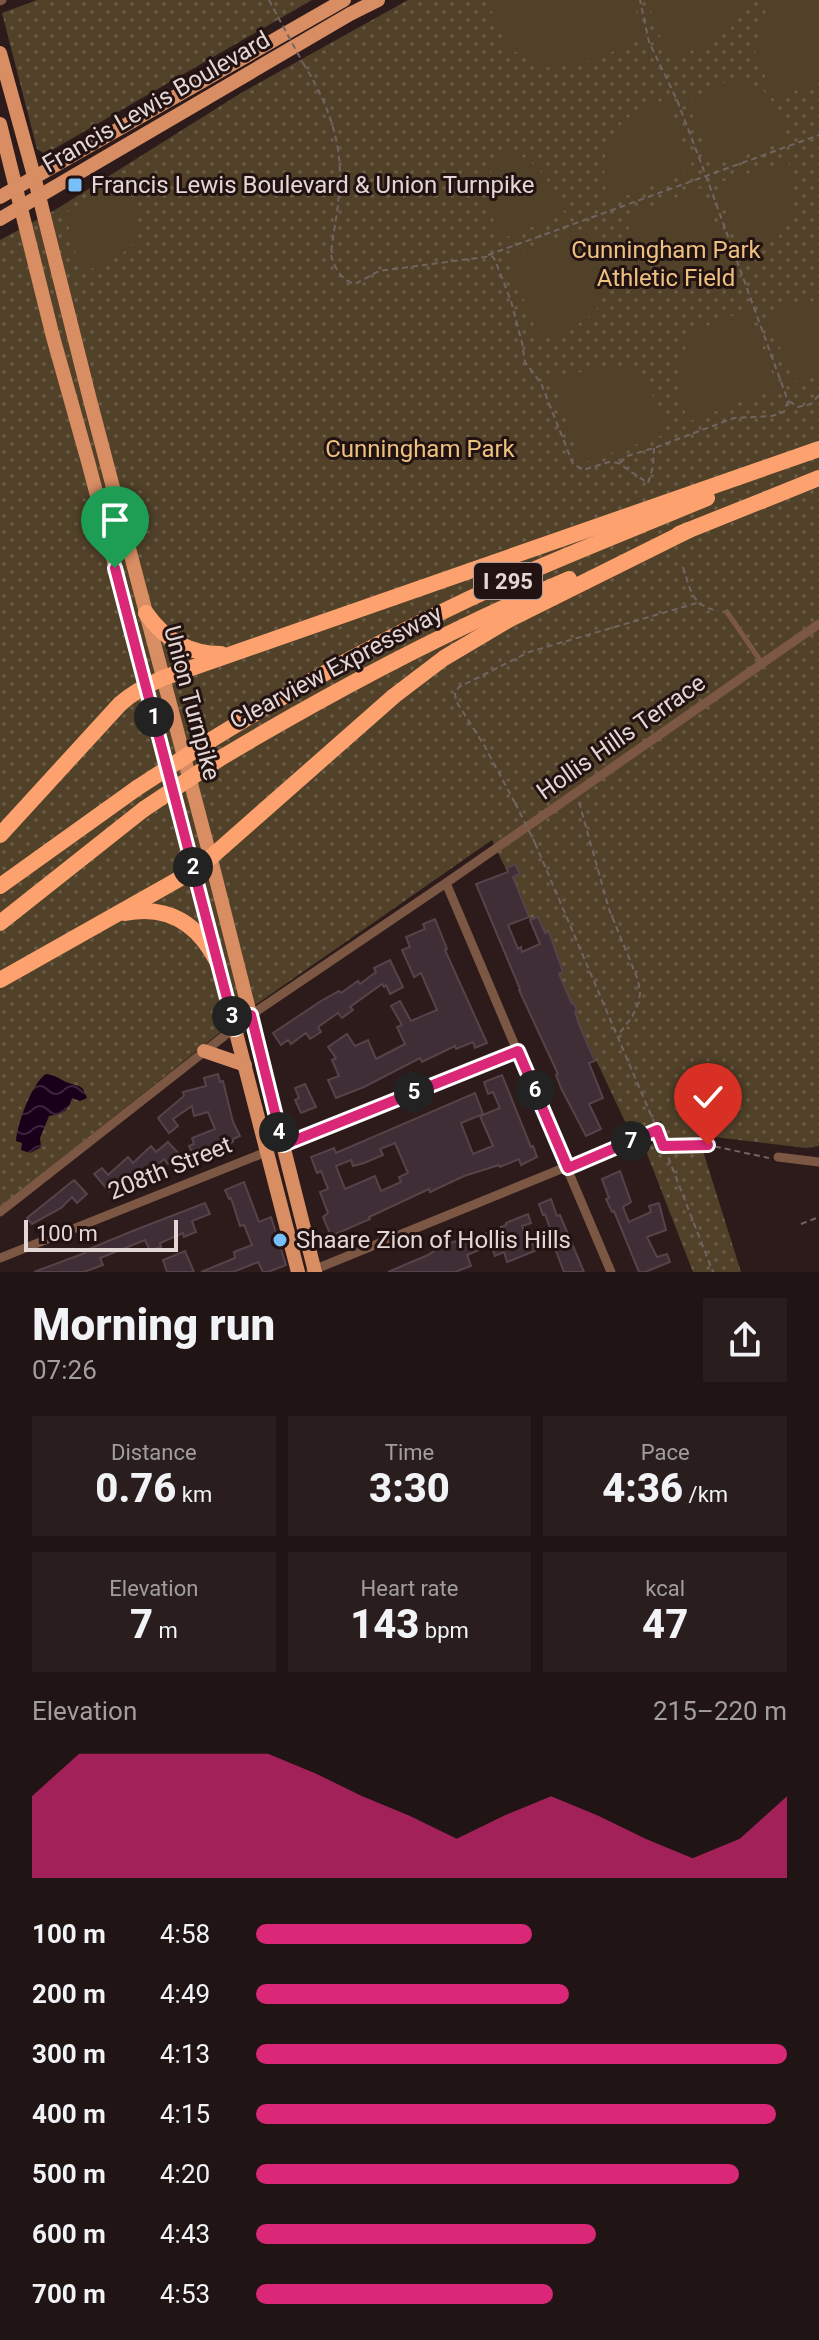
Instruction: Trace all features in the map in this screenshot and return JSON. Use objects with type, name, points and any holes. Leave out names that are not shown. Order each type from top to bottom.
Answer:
[{"type":"highway","points":[[0,835],[120,704],[145,686],[819,450]]},
{"type":"highway","name":"Clearview Expressway","points":[[0,886],[137,788],[211,740],[329,671],[464,601],[566,555],[819,450]]},
{"type":"highway","name":"Clearview Expressway","points":[[0,923],[144,809],[219,759],[306,708],[473,621],[819,478]]},
{"type":"highway","points":[[0,980],[210,858],[394,696],[444,658],[510,619],[689,530]]},
{"type":"highway","points":[[146,613],[166,636],[193,651],[220,654],[242,650]]},
{"type":"highway","points":[[105,920],[137,911],[166,914],[185,922],[199,934],[218,963]]},
{"type":"main road","name":"Francis Lewis Boulevard","points":[[0,197],[344,0]]},
{"type":"main road","name":"Francis Lewis Boulevard","points":[[0,219],[378,0]]},
{"type":"main road","name":"Union Turnpike","points":[[0,53],[251,1015],[313,1271]]},
{"type":"main road","name":"Union Turnpike","points":[[0,124],[298,1272]]},
{"type":"main road","points":[[204,1051],[245,1065]]},
{"type":"street","name":"Hollis Hills Terrace","points":[[0,1212],[251,1015],[819,624]]},
{"type":"street","points":[[446,883],[611,1272]]},
{"type":"street","points":[[283,1145],[518,1051]]},
{"type":"street","points":[[313,1271],[657,1130]]},
{"type":"street","name":"208th Street","points":[[0,1258],[266,1152]]},
{"type":"street","points":[[778,1157],[819,1162]]},
{"type":"lane","points":[[727,612],[762,663]]},
{"type":"path","points":[[269,0],[323,99],[338,145],[339,193],[331,254],[342,276],[350,283],[358,284],[379,271],[487,255],[819,135]]},
{"type":"path","points":[[620,464],[627,456],[734,418],[772,416],[785,411],[788,401],[677,100],[649,42],[640,0]]},
{"type":"path","points":[[487,255],[495,260],[511,301],[525,362],[541,383],[573,464],[583,470],[609,462],[620,464],[648,483],[654,448]]},
{"type":"path","points":[[788,401],[798,407],[811,404],[819,395]]},
{"type":"path","points":[[683,567],[697,603],[727,612]]},
{"type":"path","points":[[697,603],[529,652],[459,687],[455,693],[456,701],[484,745],[535,843],[657,1130],[713,1272]]},
{"type":"path","points":[[580,804],[609,909],[638,980],[639,1002],[632,1017],[617,1035]]},
{"type":"path","points":[[663,1146],[708,1145],[770,1159],[778,1157]]},
{"type":"path","points":[[801,1224],[819,1217]]},
{"type":"green space","points":[[37,0],[312,0],[45,154],[37,149],[2,13]]},
{"type":"green space","name":"Cunningham Park","points":[[408,0],[819,0],[819,1146],[806,1148],[698,1135],[741,1272],[693,1272],[644,1146],[670,1141],[661,1121],[630,1132],[492,840],[251,1008],[0,1207],[0,240],[55,210],[241,93]]},
{"type":"green space","points":[[487,0],[632,0],[646,38],[589,61],[544,68],[507,47]]},
{"type":"green space","points":[[647,0],[749,0],[731,28],[703,47],[668,58]]},
{"type":"green space","points":[[771,0],[819,0],[819,81],[775,99],[755,53],[761,22]]},
{"type":"green space","points":[[741,80],[768,95],[787,139],[712,166],[687,101],[724,83]]},
{"type":"green space","points":[[667,99],[693,170],[607,203],[604,163],[613,135],[636,113]]},
{"type":"green space","points":[[498,152],[511,153],[532,163],[548,181],[565,214],[499,240],[485,189]]},
{"type":"green space","points":[[788,161],[794,183],[794,205],[787,226],[768,244],[741,250],[718,183]]},
{"type":"green space","points":[[122,177],[136,208],[137,241],[111,260],[81,272],[65,213]]},
{"type":"green space","name":"Cunningham Park Athletic Field","points":[[701,188],[732,272],[710,278],[675,278],[652,266],[644,257],[625,217]]},
{"type":"green space","points":[[593,225],[606,261],[605,284],[599,305],[581,322],[540,340],[507,257]]},
{"type":"green space","points":[[819,300],[819,372],[794,382],[768,318],[785,307]]},
{"type":"green space","points":[[748,310],[778,388],[687,422],[681,378],[686,346],[696,333]]},
{"type":"green space","points":[[604,366],[624,369],[641,379],[652,396],[666,434],[582,463],[553,379]]},
{"type":"water","points":[[46,1074],[80,1086],[87,1098],[80,1101],[72,1098],[64,1112],[49,1116],[40,1138],[41,1147],[30,1153],[21,1150],[22,1143],[16,1141],[17,1134],[31,1095]]},
{"type":"building","points":[[515,864],[520,874],[513,877],[529,917],[508,925],[522,952],[540,944],[530,920],[538,917],[545,933],[549,932],[563,972],[559,974],[574,1003],[580,1027],[595,1061],[589,1063],[603,1098],[589,1104],[601,1129],[586,1136],[561,1088],[558,1074],[519,990],[476,884],[508,872],[507,868]]},
{"type":"building","points":[[435,919],[445,950],[487,1043],[475,1048],[473,1042],[456,1049],[455,1046],[422,1062],[420,1058],[336,1098],[328,1080],[339,1076],[332,1060],[336,1058],[328,1047],[347,1034],[355,1046],[368,1040],[376,1059],[405,1044],[397,1027],[402,1025],[391,1006],[400,1001],[411,1021],[437,1010],[421,973],[414,977],[402,950],[410,947],[406,937],[425,929],[423,924]]},
{"type":"building","points":[[390,960],[403,987],[390,994],[386,985],[384,987],[382,984],[350,1007],[353,1010],[342,1018],[338,1013],[318,1027],[321,1032],[310,1039],[306,1033],[291,1044],[288,1040],[281,1045],[273,1033],[321,1001],[339,991],[341,993],[358,981],[360,984],[376,972],[374,968]]},
{"type":"building","points":[[218,1074],[240,1136],[233,1142],[194,1157],[189,1146],[194,1144],[192,1138],[215,1129],[208,1112],[194,1116],[192,1106],[173,1119],[178,1126],[169,1133],[158,1118],[184,1096],[183,1092],[206,1086],[204,1078]]},
{"type":"building","points":[[502,1075],[537,1157],[521,1165],[519,1159],[464,1176],[430,1192],[429,1189],[331,1236],[323,1217],[328,1213],[320,1192],[328,1189],[311,1157],[334,1148],[336,1153],[475,1093],[483,1114],[461,1123],[473,1154],[493,1146],[480,1116],[500,1108],[493,1092],[488,1094],[484,1082]],"holes":[[[395,1143],[408,1173],[399,1177],[401,1182],[381,1191],[375,1176],[345,1189],[336,1166],[351,1160],[353,1166],[364,1163],[383,1155],[380,1149]]]},
{"type":"building","points":[[305,1084],[316,1107],[301,1113],[295,1100],[299,1098],[295,1088]]},
{"type":"building","points":[[168,1142],[179,1154],[168,1164],[164,1159],[151,1171],[148,1167],[116,1189],[114,1186],[109,1191],[94,1174],[102,1168],[108,1175],[128,1157],[133,1163],[151,1146],[156,1152]]},
{"type":"building","points":[[620,1171],[631,1202],[623,1207],[629,1222],[651,1212],[649,1206],[659,1203],[666,1230],[647,1237],[657,1257],[667,1254],[670,1262],[645,1272],[639,1272],[606,1199],[609,1198],[602,1179]]},
{"type":"building","points":[[74,1180],[87,1194],[77,1203],[72,1197],[61,1208],[32,1224],[27,1218]]},
{"type":"building","points":[[244,1182],[259,1222],[271,1217],[286,1265],[268,1272],[263,1272],[258,1262],[233,1272],[201,1272],[235,1258],[234,1252],[252,1245],[225,1190]]},
{"type":"building","points":[[551,1199],[584,1272],[564,1272],[539,1204]]},
{"type":"building","points":[[205,1203],[210,1214],[192,1221],[196,1232],[184,1237],[183,1233],[160,1243],[161,1247],[150,1251],[145,1240],[100,1258],[103,1265],[84,1272],[34,1272],[85,1253]]},
{"type":"building","points":[[528,1214],[531,1223],[522,1226],[528,1244],[532,1242],[535,1251],[507,1262],[504,1252],[495,1256],[491,1245],[467,1255],[471,1266],[455,1272],[388,1272],[428,1255],[434,1249],[482,1235]]},
{"type":"building","points":[[185,1251],[194,1272],[167,1272],[163,1260]]},
{"type":"place","name":"Francis Lewis Boulevard & Union Turnpike","points":[[75,185]]},
{"type":"place","name":"Shaare Zion of Hollis Hills","points":[[280,1240]]},
{"type":"route","points":[[115,568],[235,1029],[251,1015],[283,1145],[518,1051],[568,1168],[657,1130],[663,1146],[708,1145]]}]
